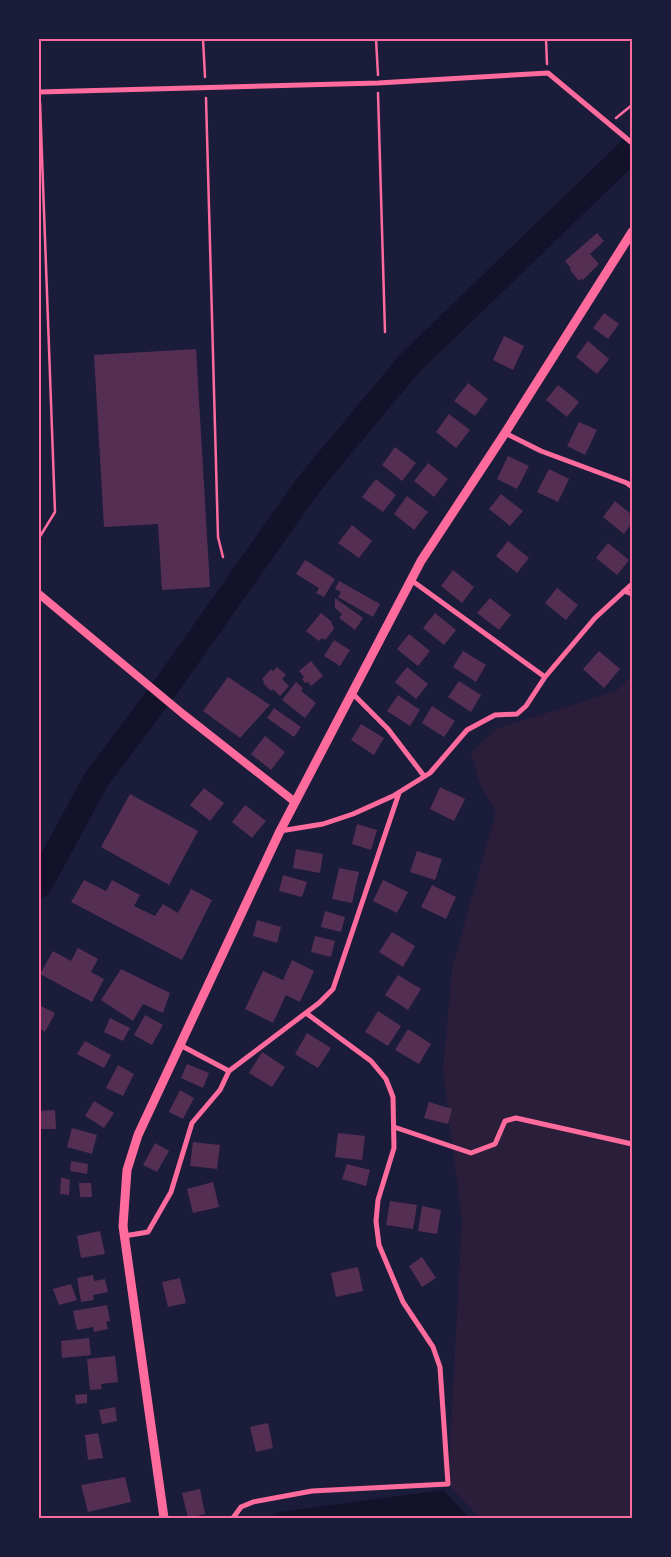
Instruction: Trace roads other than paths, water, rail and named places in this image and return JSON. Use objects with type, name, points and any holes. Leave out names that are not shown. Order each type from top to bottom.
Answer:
[{"type":"main road","points":[[164,1518],[123,1226],[127,1170],[138,1135],[280,831],[410,580],[632,232]]},
{"type":"street","points":[[39,92],[206,86],[378,83],[548,73],[632,143]]},
{"type":"street","points":[[505,433],[541,451],[627,482],[632,487]]},
{"type":"street","points":[[410,580],[545,677]]},
{"type":"street","points":[[280,831],[323,824],[353,814],[399,792],[430,773],[467,730],[495,715],[517,714],[526,706],[545,677],[595,618],[632,584]]},
{"type":"street","points":[[624,591],[632,594]]},
{"type":"street","points":[[39,594],[183,714],[295,802]]},
{"type":"street","points":[[351,693],[388,729],[424,776]]},
{"type":"street","points":[[124,1236],[148,1232],[171,1192],[192,1123],[220,1090],[229,1071],[306,1013],[333,989],[399,792]]},
{"type":"street","points":[[234,1518],[241,1507],[253,1502],[312,1491],[448,1484],[440,1368],[433,1347],[403,1302],[379,1245],[376,1220],[378,1200],[394,1148],[394,1097],[386,1079],[371,1061],[306,1013]]},
{"type":"street","points":[[180,1046],[229,1071]]},
{"type":"street","points":[[394,1126],[471,1153],[495,1144],[505,1121],[516,1118],[632,1144]]},
{"type":"waterway","points":[[39,885],[96,780],[165,688],[309,484],[409,364],[632,149]]}]
